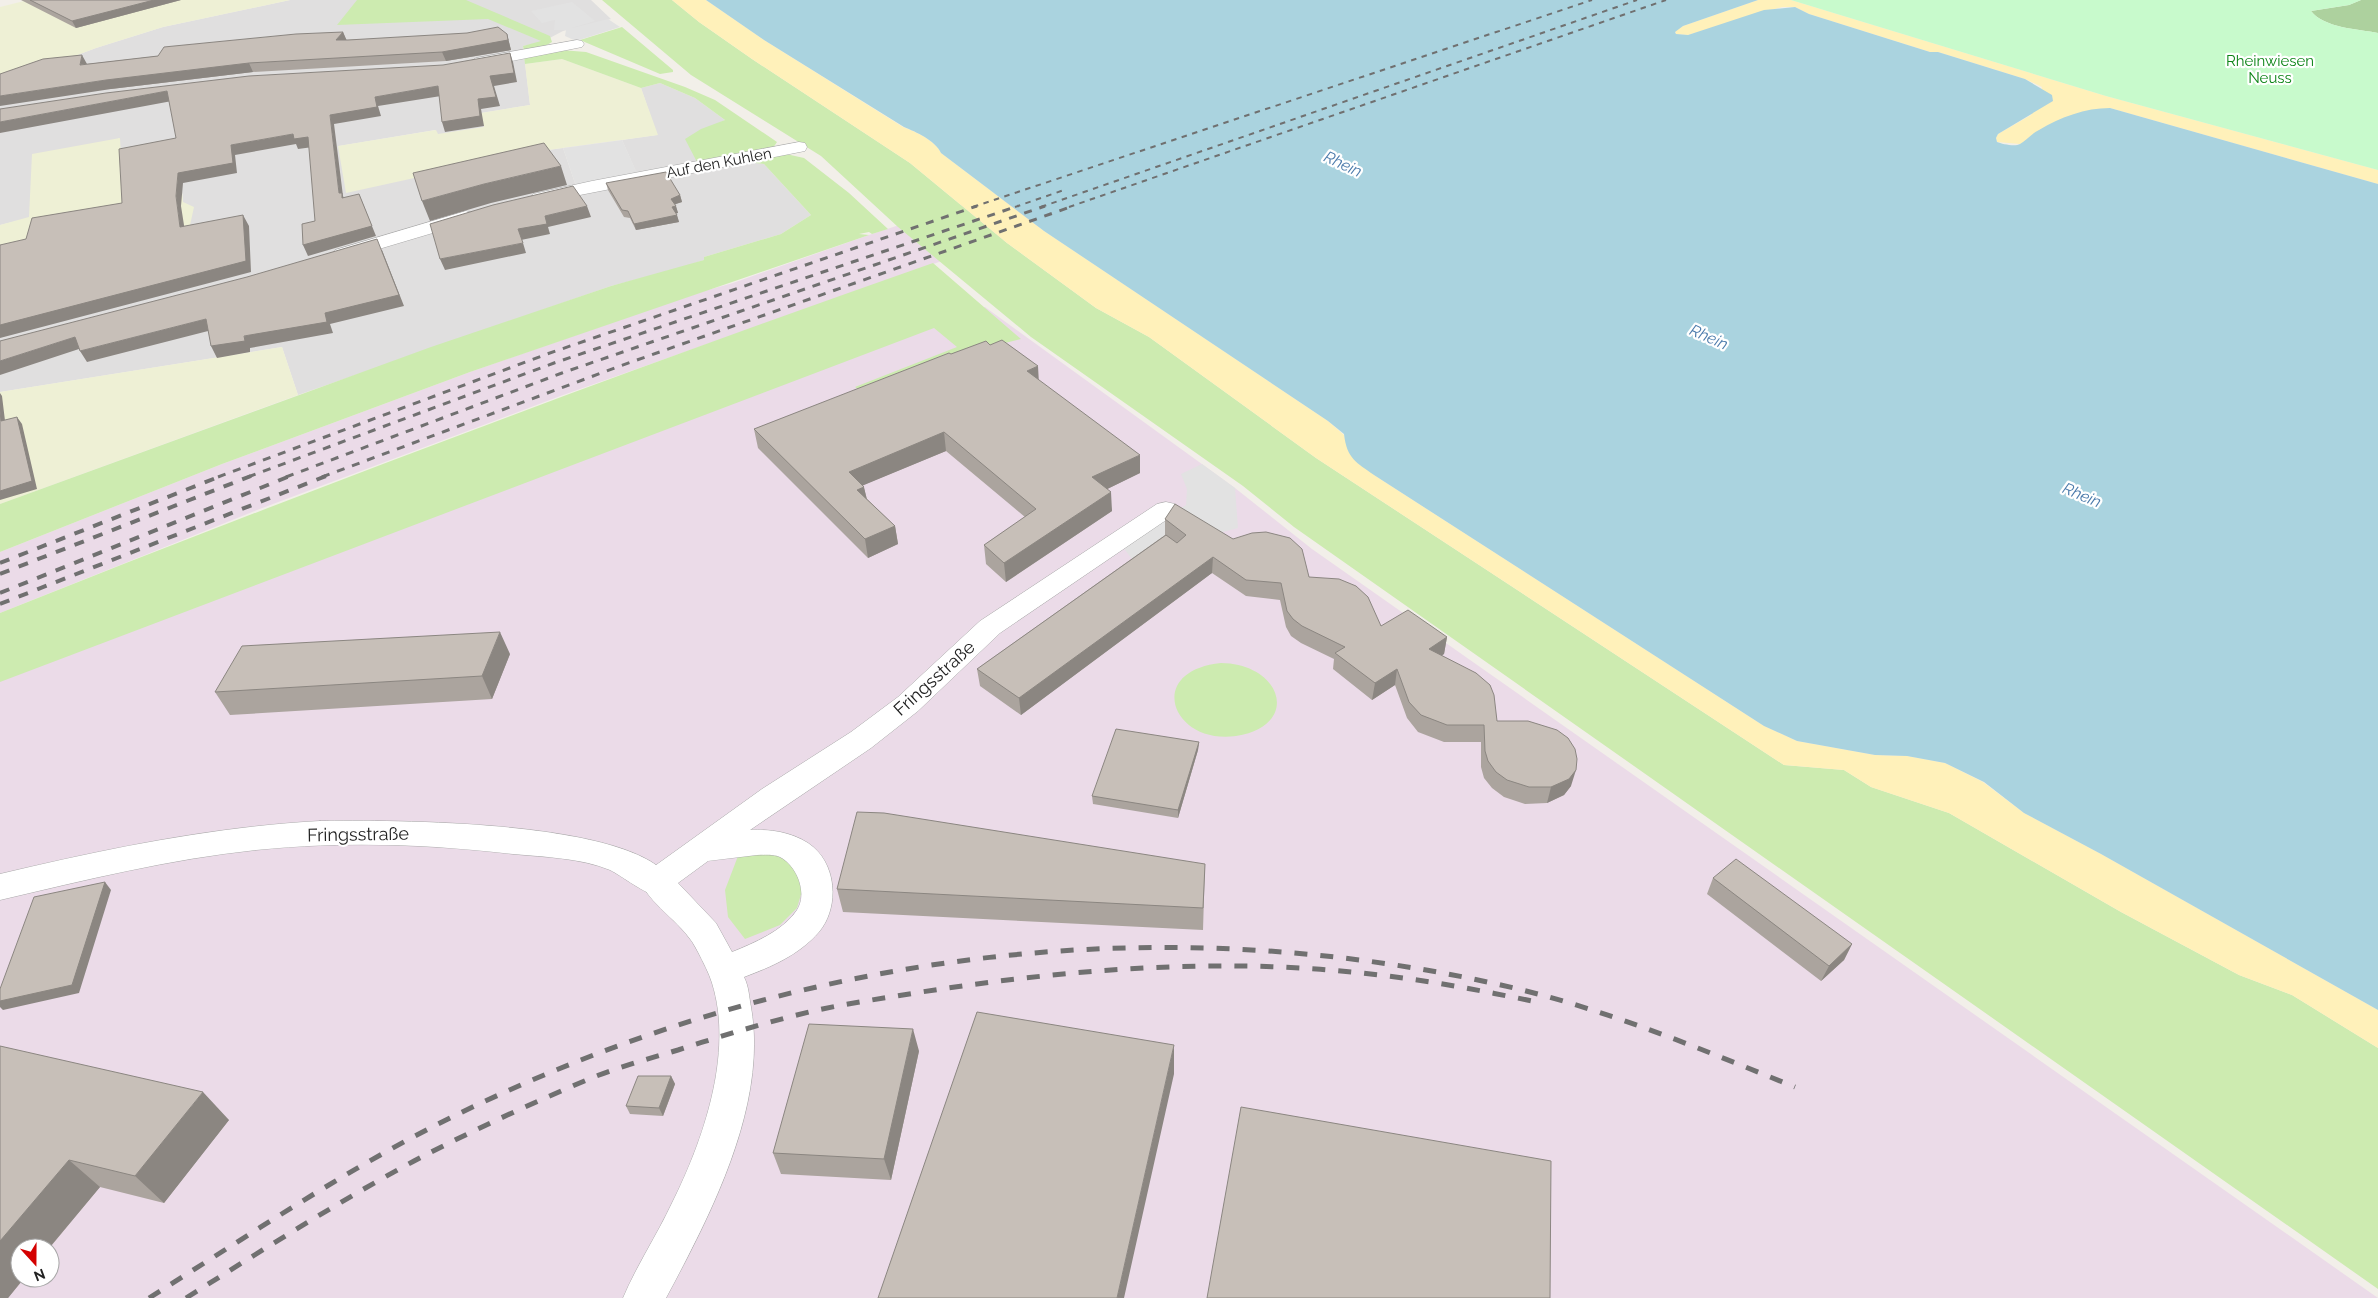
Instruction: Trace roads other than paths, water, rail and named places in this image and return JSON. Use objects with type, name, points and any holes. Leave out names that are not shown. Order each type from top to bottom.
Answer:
[{"type":"street","points":[[464,65],[577,44]]},
{"type":"street","name":"Auf den Kuhlen","points":[[517,204],[592,186],[799,147]]},
{"type":"street","points":[[327,258],[482,212]]},
{"type":"street","name":"Fringsstraße","points":[[0,887],[94,865],[219,843],[256,838],[380,832],[456,835],[557,847],[607,857],[634,867],[656,882],[704,849],[773,797],[861,740],[908,704],[990,627],[1166,510]]},
{"type":"street","name":"Fringsstraße","points":[[704,849],[756,842],[772,842],[792,848],[805,857],[818,888],[815,905],[808,921],[791,937],[766,954],[725,970]]},
{"type":"street","points":[[644,1298],[700,1190],[719,1142],[732,1089],[736,1031],[734,1006],[725,970],[710,940],[656,882]]},
{"type":"water","name":"Rhein","points":[[706,0],[1758,0],[1683,26],[1675,32],[1676,34],[1688,35],[1764,10],[1795,7],[1809,14],[1930,52],[1938,52],[2025,79],[2052,95],[2053,101],[1998,134],[1996,138],[1999,143],[2018,145],[2036,131],[2065,117],[2101,108],[2110,108],[2378,184],[2378,1010],[2101,854],[2024,813],[1984,782],[1945,763],[1907,756],[1875,755],[1797,741],[1764,726],[1362,467],[1350,455],[1344,434],[1328,421],[1044,231],[941,153],[930,140],[904,127],[764,40]]},
{"type":"railway","points":[[973,207],[1592,0]]},
{"type":"railway","points":[[1041,207],[1637,0]]},
{"type":"railway","points":[[1069,207],[1666,0]]},
{"type":"railway","points":[[1015,207],[1067,189]]},
{"type":"railway","points":[[218,477],[547,354],[977,206]]},
{"type":"railway","points":[[248,477],[554,363],[1018,206]]},
{"type":"railway","points":[[286,477],[562,373],[1045,206]]},
{"type":"railway","points":[[322,477],[620,366],[1073,206]]},
{"type":"railway","points":[[0,563],[221,476]]},
{"type":"railway","points":[[0,574],[251,476]]},
{"type":"railway","points":[[0,593],[290,476]]},
{"type":"railway","points":[[0,604],[326,476]]},
{"type":"railway","points":[[149,1298],[297,1204],[373,1159],[450,1118],[576,1062],[705,1017],[837,982],[971,960],[1106,949],[1242,949],[1378,962],[1514,988],[1550,997],[1656,1032],[1795,1087]]},
{"type":"railway","points":[[186,1298],[385,1177],[457,1139],[523,1108],[589,1079],[622,1067],[743,1030],[822,1009],[915,993],[1030,977],[1147,968],[1205,966],[1321,969],[1400,977],[1542,1003]]},
{"type":"park label","name":"Rheinwiesen Neuss","points":[[2270,70]]}]
